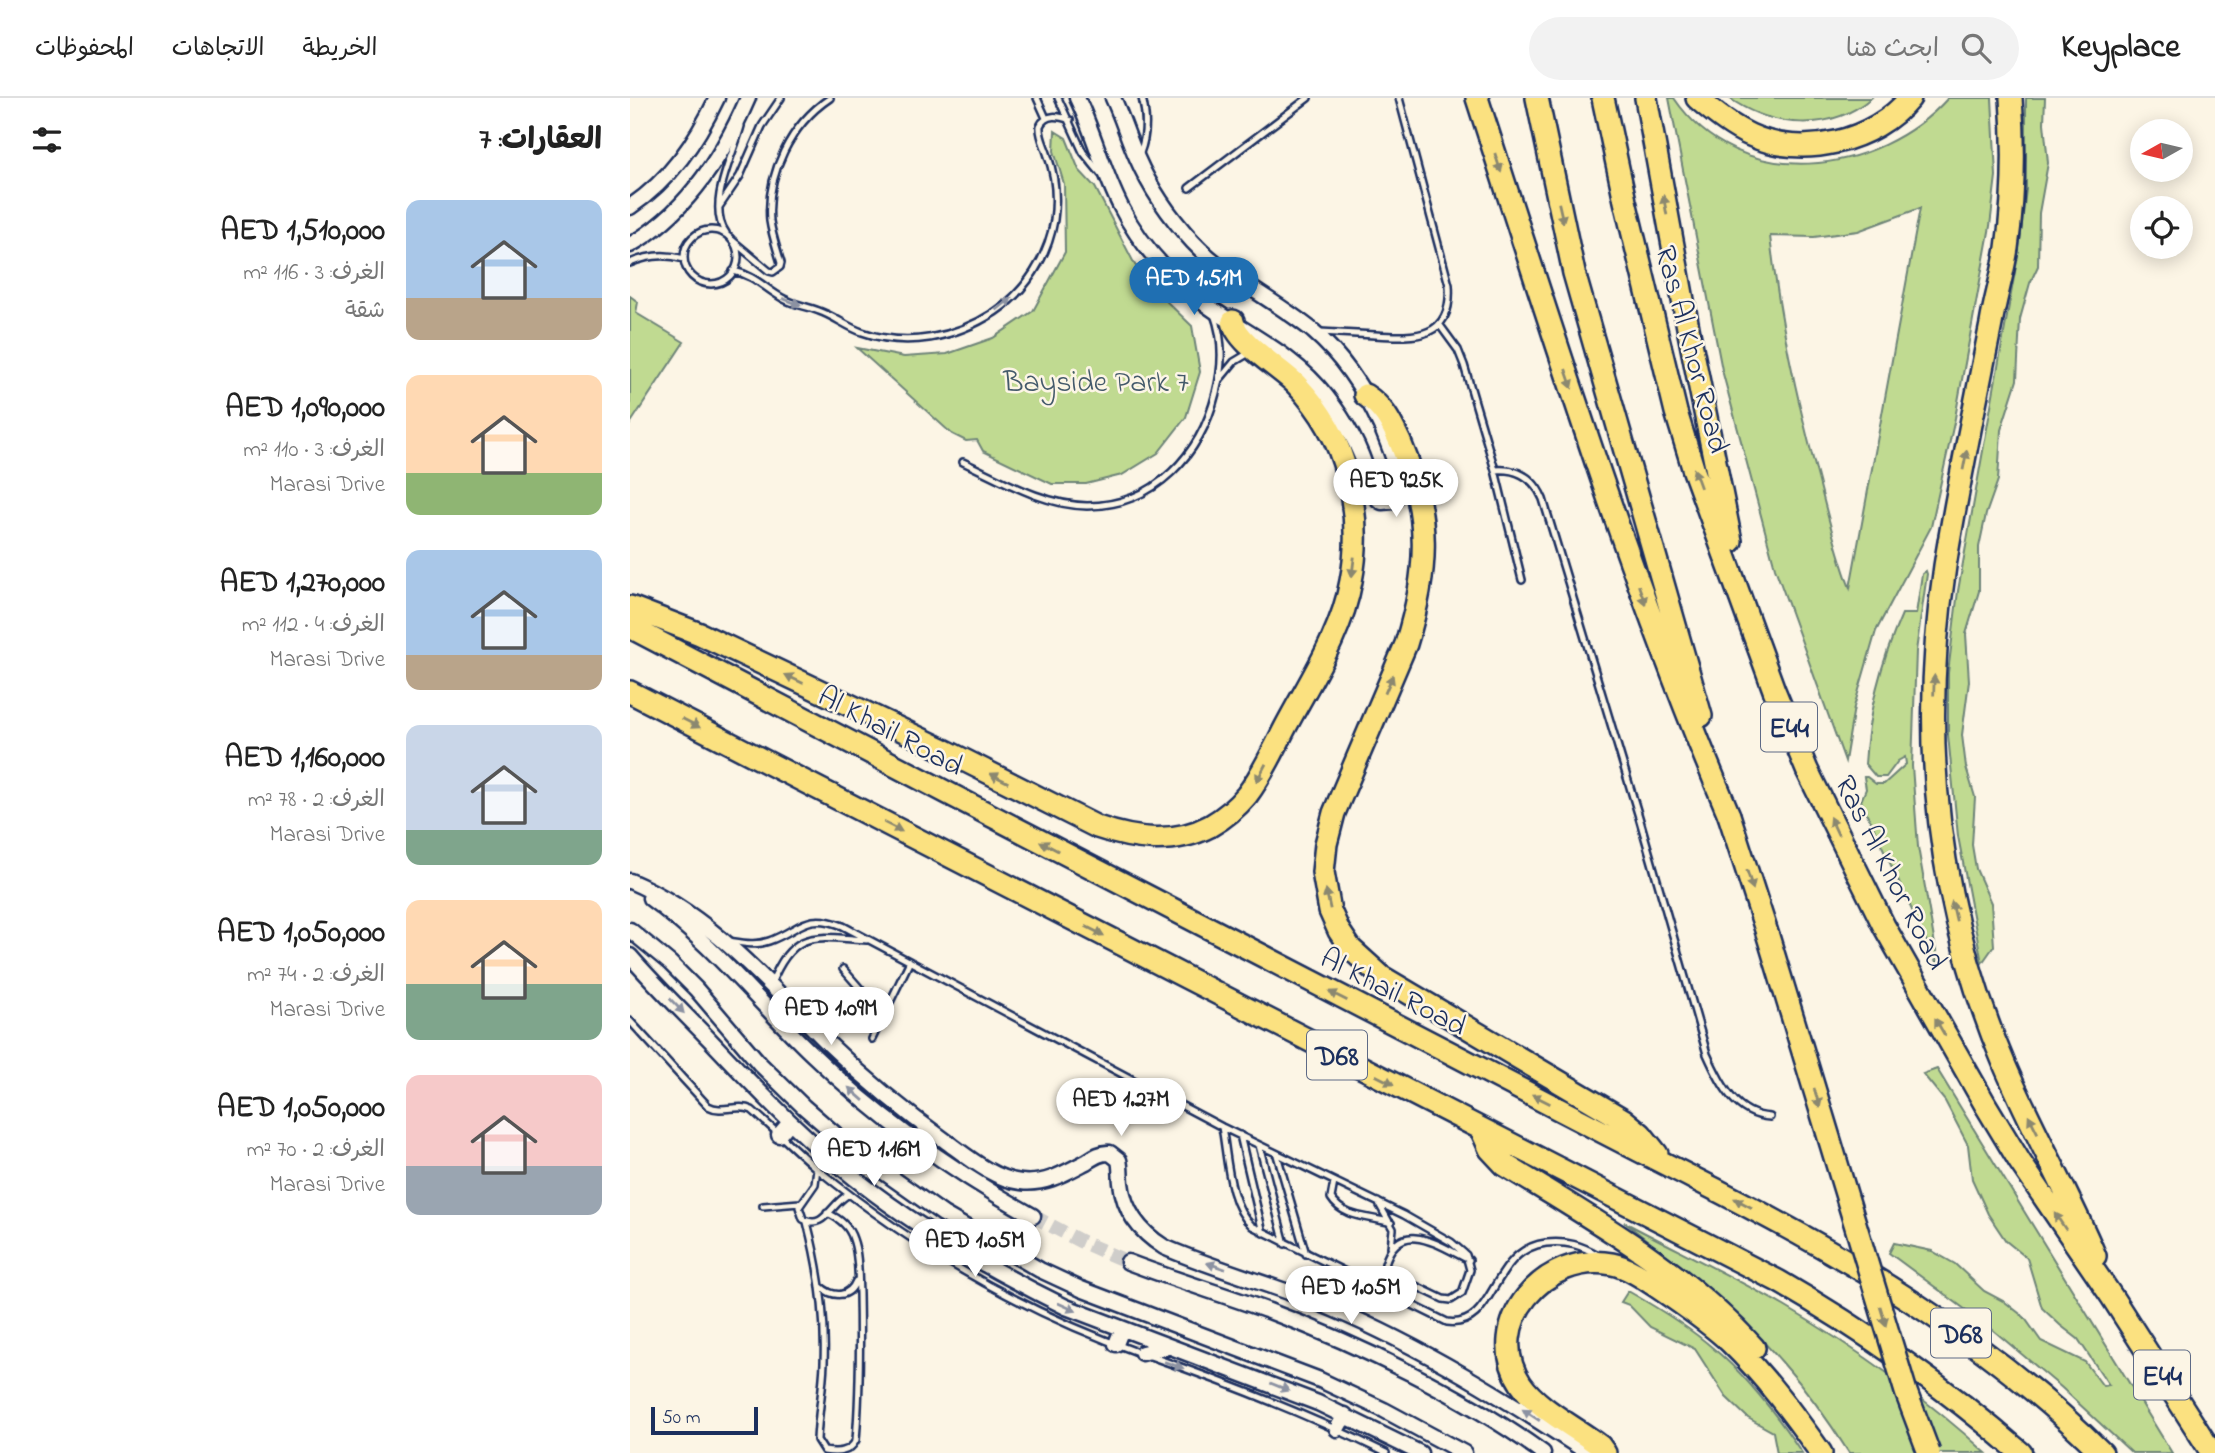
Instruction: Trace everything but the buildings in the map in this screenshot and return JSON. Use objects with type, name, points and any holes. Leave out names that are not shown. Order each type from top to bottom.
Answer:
[{"type":"highway","points":[[1477,98],[1619,530],[1669,668],[1729,815]]},
{"type":"highway","points":[[1537,98],[1574,273],[1729,815],[1906,1392],[1929,1453]]},
{"type":"highway","name":"Ras Al Khor Road","points":[[1603,98],[1676,412],[1694,471],[1774,690],[1807,770],[1884,926],[2002,1133],[2212,1453]]},
{"type":"highway","points":[[1646,98],[1689,333],[1745,608]]},
{"type":"highway","points":[[1696,98],[1723,120],[1752,136],[1785,146],[1819,145],[1852,137],[1883,122],[1910,98]]},
{"type":"highway","points":[[2011,98],[2014,167],[2006,250],[1952,525],[1940,606],[1934,688],[1935,782],[1946,875],[1957,926],[1979,997],[2006,1067],[2073,1204],[2112,1297]]},
{"type":"highway","points":[[630,607],[700,634],[940,748],[1097,827],[1124,836],[1155,839],[1169,839],[1200,831],[1225,817],[1255,783],[1333,638],[1349,594],[1355,557],[1351,492],[1331,431],[1297,385],[1239,337],[1233,321]]},
{"type":"highway","points":[[1365,395],[1379,405],[1390,419],[1417,485],[1423,527],[1422,574],[1406,644],[1330,827],[1323,872],[1330,911],[1351,949],[1381,977],[1623,1120],[1649,1142],[1662,1162]]},
{"type":"highway","name":"Al Khail Road","points":[[630,627],[1121,884],[1814,1241],[1926,1309],[2023,1382],[2102,1453]]},
{"type":"highway","name":"D68","points":[[630,692],[1713,1247],[1830,1311],[1931,1379],[2021,1453]]},
{"type":"highway","points":[[1481,1129],[1490,1149],[1505,1166],[1634,1245],[1672,1271],[1709,1302],[1769,1365],[1810,1416],[1834,1453]]},
{"type":"highway","points":[[1605,1453],[1600,1446],[1535,1399],[1522,1386],[1509,1353],[1511,1321],[1520,1304],[1545,1278],[1561,1269],[1579,1265],[1613,1264],[1647,1281],[1690,1310],[1729,1341],[1780,1397],[1821,1453]]},
{"type":"street","points":[[630,206],[650,192],[681,160],[706,123],[717,98]]},
{"type":"street","points":[[630,245],[655,229],[685,201],[726,143],[748,98]]},
{"type":"street","points":[[1077,98],[1121,207],[1152,253],[1170,274],[1212,310],[1284,354],[1324,394],[1355,442],[1377,500],[1388,503],[1397,498],[1400,487],[1386,439],[1365,395],[1342,362],[1314,332],[1231,276],[1202,251],[1162,203],[1137,160],[1113,98]]},
{"type":"street","points":[[630,882],[679,907],[726,941],[876,1087],[930,1130],[989,1170],[1009,1180],[1043,1182],[1104,1153],[1116,1155],[1121,1166],[1127,1207],[1142,1229],[1164,1247],[1294,1293],[1393,1337],[1477,1381],[1588,1453]]},
{"type":"street","points":[[630,882],[697,937],[811,1053],[862,1099],[944,1162],[1032,1216]]},
{"type":"street","points":[[630,930],[696,989],[782,1086],[857,1153],[913,1195],[973,1232],[1081,1289],[1320,1380],[1417,1426],[1464,1453]]},
{"type":"street","points":[[630,957],[790,1122],[874,1193],[948,1243],[1026,1287],[1122,1329],[1272,1384],[1345,1415],[1420,1453]]},
{"type":"street","points":[[779,1135],[790,1122]]},
{"type":"street","points":[[1128,1262],[1267,1311],[1354,1346],[1447,1395],[1543,1453]]},
{"type":"street","points":[[1116,1344],[1122,1329]]},
{"type":"street","points":[[1142,1353],[1168,1347]]},
{"type":"street","points":[[1337,1429],[1345,1415]]},
{"type":"lane","points":[[748,98],[734,152],[722,184],[719,207],[721,227],[730,238],[773,272],[781,263],[770,221],[771,198],[782,155],[806,118],[830,98]]},
{"type":"lane","points":[[719,207],[740,176],[762,126],[781,98]]},
{"type":"lane","points":[[1037,98],[1046,118]]},
{"type":"lane","points":[[1058,98],[1088,160],[1110,180]]},
{"type":"lane","points":[[1137,160],[1145,137],[1146,122],[1142,98]]},
{"type":"lane","points":[[1189,188],[1308,98]]},
{"type":"lane","points":[[1314,332],[1412,337],[1422,335],[1439,324],[1447,312],[1449,285],[1399,98]]},
{"type":"lane","points":[[733,271],[753,277],[787,301],[818,310],[844,324],[879,337],[897,340],[934,337],[952,333],[977,322],[1003,306],[1018,292],[1031,276],[1049,239],[1055,199],[1051,168],[1039,131],[1046,118],[1070,120]]},
{"type":"lane","points":[[712,230],[730,238],[737,256],[733,271],[719,282],[701,282],[688,271],[684,259],[688,243],[695,234],[712,230]]},
{"type":"lane","points":[[630,263],[651,256],[684,259]]},
{"type":"lane","points":[[963,462],[1056,502],[1090,506],[1124,500],[1155,486],[1181,464],[1201,437],[1219,382],[1221,338],[1212,310]]},
{"type":"lane","points":[[1439,324],[1458,350],[1464,365],[1495,470],[1521,580]]},
{"type":"lane","points":[[1219,382],[1234,362],[1257,351]]},
{"type":"lane","points":[[1495,470],[1515,471],[1525,475],[1533,482],[1543,499],[1707,1054],[1735,1103],[1751,1114],[1770,1117]]},
{"type":"lane","points":[[726,941],[761,943],[801,923],[818,920],[835,923],[870,940],[1222,1127],[1378,1202],[1451,1242],[1462,1250],[1469,1260],[1470,1275],[1462,1293],[1455,1299],[1447,1300],[1388,1272],[1385,1264],[1394,1235],[1391,1223],[1378,1202]]},
{"type":"lane","points":[[771,985],[783,957],[801,942],[828,938],[870,940]]},
{"type":"lane","points":[[872,1038],[909,963]]},
{"type":"lane","points":[[843,969],[871,1001],[885,1012]]},
{"type":"lane","points":[[630,1021],[708,1105],[719,1110],[736,1106],[747,1108],[849,1194],[904,1235],[972,1277],[1053,1318],[1116,1344],[1254,1393],[1386,1453]]},
{"type":"lane","points":[[1222,1127],[1239,1210],[1252,1227],[1440,1319],[1455,1323],[1471,1319],[1511,1260],[1529,1247],[1573,1243],[1613,1264]]},
{"type":"lane","points":[[1240,1135],[1263,1233]]},
{"type":"lane","points":[[1259,1145],[1285,1244]]},
{"type":"lane","points":[[1278,1155],[1306,1254]]},
{"type":"lane","points":[[817,1168],[815,1184],[800,1203],[799,1212],[807,1222],[820,1286],[824,1362],[817,1440],[824,1451],[841,1452],[850,1449],[856,1435],[860,1355],[858,1276],[856,1248],[851,1233],[841,1221],[827,1213]]},
{"type":"lane","points":[[1334,1182],[1331,1198],[1337,1206],[1359,1217],[1391,1223]]},
{"type":"lane","points":[[807,1222],[817,1223],[837,1202],[849,1194]]},
{"type":"lane","points":[[763,1206],[800,1203]]},
{"type":"lane","points":[[1390,1249],[1405,1239],[1422,1238],[1469,1260]]},
{"type":"lane","points":[[820,1286],[828,1293],[838,1296],[848,1293],[858,1276]]},
{"type":"green space","points":[[1669,98],[1674,98],[1702,129],[1734,150],[1771,161],[1809,164],[1847,158],[1884,145],[1919,125],[1948,98],[1992,98],[1996,176],[1990,226],[1955,418],[1931,527],[1876,631],[1854,707],[1845,761],[1775,568],[1722,370]],"holes":[[[1920,208],[1850,588],[1832,532],[1795,386],[1770,236],[1814,237],[1858,231]]]},
{"type":"green space","points":[[1729,98],[1871,98],[1838,117],[1801,122],[1764,116]]},
{"type":"green space","points":[[2026,98],[2045,98],[2044,123],[2048,163],[2039,213],[2038,266],[2030,283],[2020,319],[2017,380],[2001,430],[1998,480],[1986,514],[1979,547],[1979,591],[1966,634],[1969,681],[1962,735],[1966,767],[1975,797],[1972,845],[1976,869],[1991,903],[1994,946],[1982,963],[1958,836],[1948,735],[1948,673],[1958,591],[2019,249],[2026,189]]},
{"type":"green space","name":"Bayside Park 7","points":[[1055,131],[1066,138],[1079,170],[1095,187],[1135,265],[1160,295],[1192,326],[1200,372],[1186,417],[1158,453],[1122,475],[1086,484],[1052,484],[983,451],[977,440],[966,441],[952,434],[857,348],[904,357],[947,354],[993,338],[1033,311],[1065,252],[1064,184],[1054,151]]},
{"type":"green space","points":[[630,296],[638,302],[636,313],[684,342],[630,424]]},
{"type":"green space","points":[[1926,571],[1916,651],[1912,766],[1918,847],[1939,968],[1861,801],[1866,789],[1864,777],[1876,784],[1884,784],[1906,764],[1905,757],[1898,761],[1886,777],[1876,777],[1865,764],[1872,706],[1888,650],[1902,614],[1916,614],[1922,574]]},
{"type":"green space","points":[[1937,1069],[2172,1453],[2132,1453],[2062,1388],[1993,1330],[1889,1253],[1894,1243],[1932,1251],[1955,1264],[1984,1291],[2005,1302],[2024,1317],[2041,1341],[2085,1362],[2103,1386],[2109,1385],[2078,1339],[2042,1308],[2027,1258],[2006,1241],[1988,1214],[1972,1179],[1968,1145],[1945,1101],[1923,1074]]},
{"type":"green space","points":[[1624,1222],[1764,1295],[1837,1339],[1914,1393],[1986,1453],[1849,1453],[1809,1395],[1746,1324]]},
{"type":"green space","points":[[1628,1291],[1683,1325],[1727,1360],[1762,1398],[1802,1453],[1777,1453],[1773,1432],[1748,1418],[1726,1397],[1695,1349],[1650,1327],[1629,1305],[1621,1302]]},
{"type":"tunnel","points":[[1033,1216],[1128,1262]]}]
